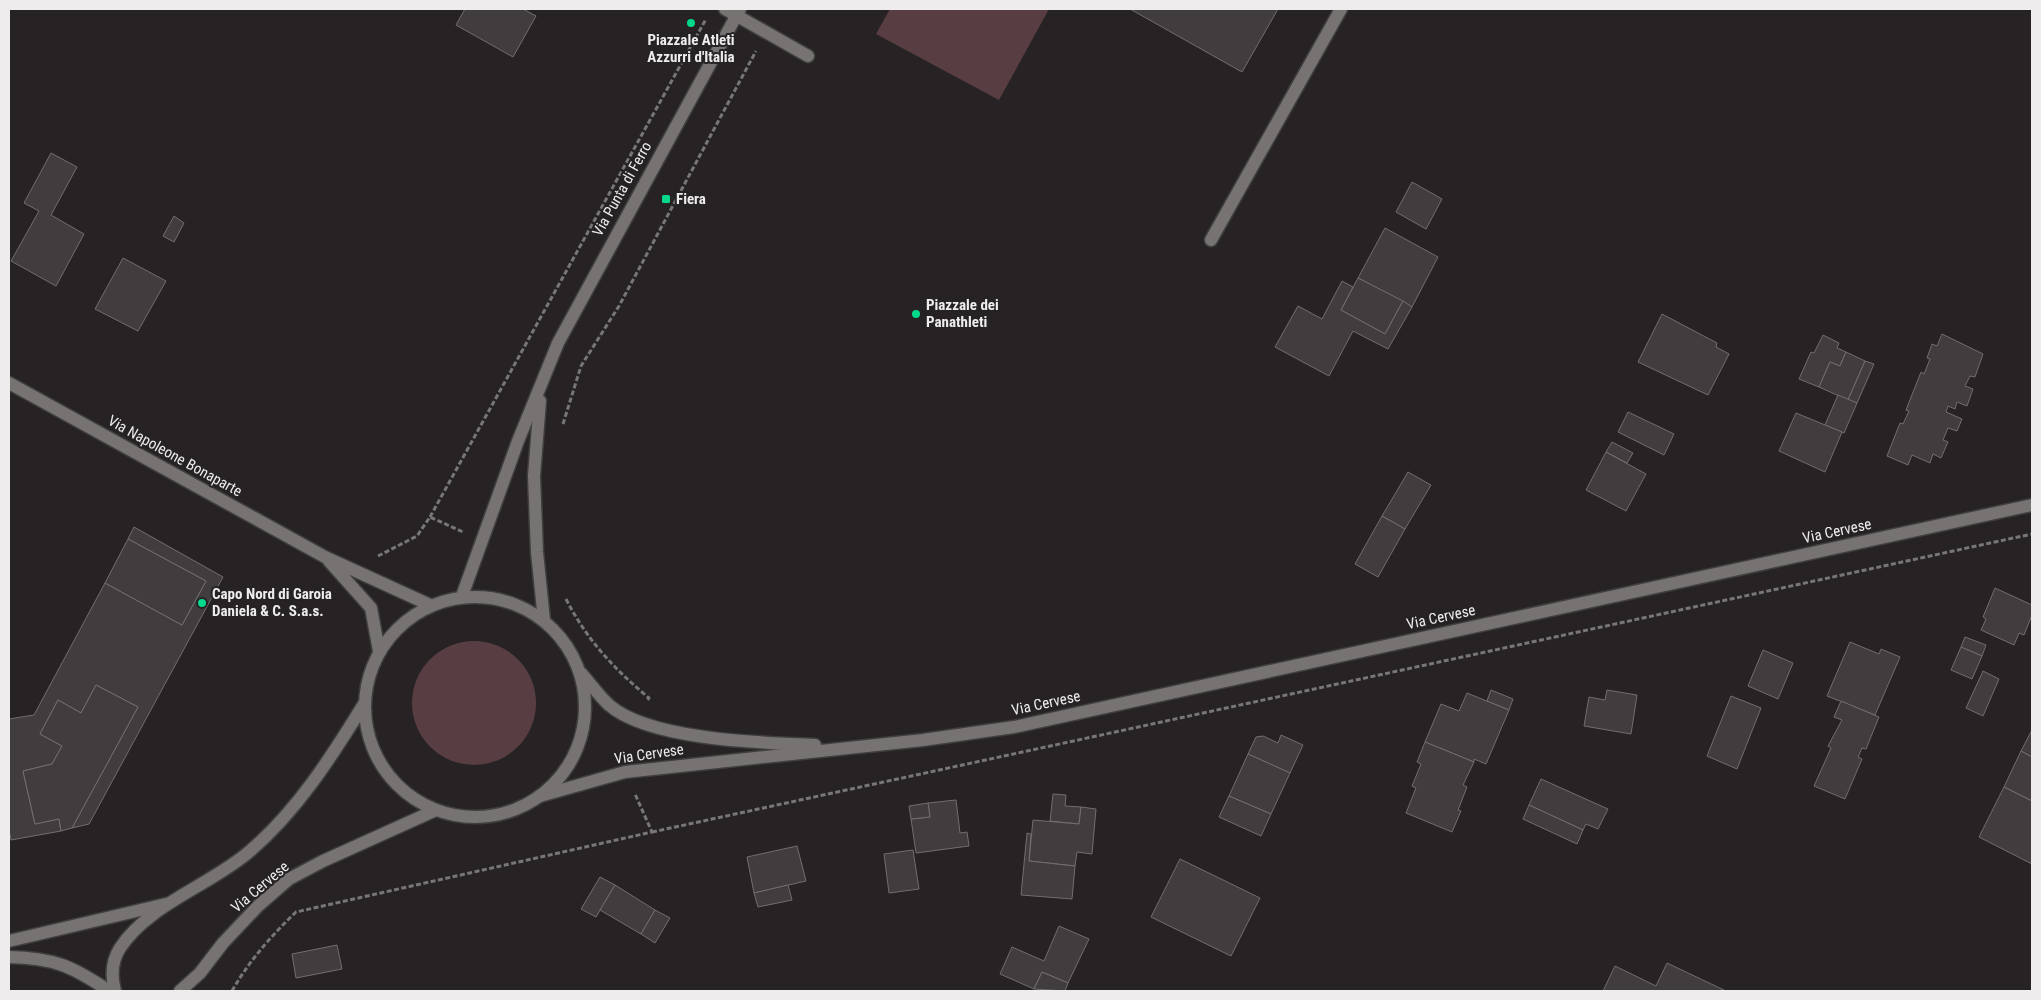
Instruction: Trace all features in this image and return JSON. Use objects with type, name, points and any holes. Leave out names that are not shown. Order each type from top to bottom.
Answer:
[{"type":"main road","points":[[1211,240],[1341,9]]},
{"type":"main road","points":[[734,11],[808,56]]},
{"type":"main road","name":"Via Punta di Ferro","points":[[462,596],[518,440],[541,389],[558,343],[734,11]]},
{"type":"main road","name":"Via Napoleone Bonaparte","points":[[9,383],[325,557],[430,605]]},
{"type":"main road","name":"Via Punta di Ferro","points":[[541,389],[534,476],[536,552],[544,620]]},
{"type":"main road","name":"Via Cervese","points":[[855,747],[741,741],[693,735],[645,724],[610,705],[581,673],[568,646],[544,620],[509,601],[462,596],[430,605],[406,619],[379,651],[367,679],[364,704],[366,729],[374,754],[386,774],[401,789],[436,810],[457,816],[486,817],[515,810],[540,796],[625,772],[923,740],[1014,727],[2032,505]]},
{"type":"main road","name":"Via Napoleone Bonaparte","points":[[325,557],[370,608],[379,651]]},
{"type":"main road","name":"Via Cervese","points":[[540,796],[562,774],[580,742],[586,705],[581,673]]},
{"type":"main road","name":"Via Cervese","points":[[115,991],[111,974],[120,949],[138,928],[171,903],[223,871],[250,851],[270,832],[312,783],[364,704]]},
{"type":"main road","name":"Via Cervese","points":[[184,990],[223,942],[258,906],[289,879],[323,861],[436,810]]},
{"type":"main road","name":"Via Cervese","points":[[9,941],[171,903]]},
{"type":"main road","points":[[9,957],[46,960],[66,965],[109,991]]},
{"type":"path","points":[[371,556],[380,556],[417,536],[430,517],[707,16]]},
{"type":"path","points":[[561,432],[564,415],[581,366],[619,306],[767,32]]},
{"type":"path","points":[[430,517],[483,540]]},
{"type":"path","points":[[232,991],[242,974],[271,936],[296,912],[652,832],[2032,534]]},
{"type":"path","points":[[564,592],[566,600],[598,649],[618,672],[649,698],[637,720]]},
{"type":"path","points":[[625,772],[652,832]]},
{"type":"shaded area","points":[[890,9],[1049,9],[999,100],[876,34]]},
{"type":"shaded area","points":[[474,641],[498,646],[518,659],[531,679],[536,703],[531,727],[518,747],[498,760],[474,765],[450,760],[430,747],[417,727],[412,703],[417,679],[430,659],[450,646]]},
{"type":"building","points":[[465,9],[523,9],[536,16],[513,57],[456,25]]},
{"type":"building","points":[[1130,9],[1278,9],[1242,72]]},
{"type":"building","points":[[51,153],[77,167],[51,215],[84,234],[56,286],[11,261],[39,211],[24,203]]},
{"type":"building","points":[[1412,182],[1442,199],[1426,229],[1396,212]]},
{"type":"building","points":[[174,216],[184,223],[174,242],[163,236]]},
{"type":"building","points":[[1385,228],[1438,257],[1412,307],[1358,278]]},
{"type":"building","points":[[123,258],[166,281],[138,331],[95,309]]},
{"type":"building","points":[[1358,278],[1403,301],[1385,334],[1341,310]]},
{"type":"building","points":[[1342,281],[1353,287],[1341,310],[1385,334],[1403,301],[1412,307],[1388,349],[1353,331],[1329,376],[1275,347],[1298,306],[1322,319]]},
{"type":"building","points":[[1662,314],[1717,343],[1716,347],[1729,354],[1708,395],[1638,362]]},
{"type":"building","points":[[1942,334],[1983,354],[1975,377],[1970,376],[1965,386],[1973,389],[1967,406],[1957,402],[1955,409],[1948,406],[1946,412],[1962,419],[1957,431],[1948,428],[1943,440],[1948,442],[1941,458],[1933,454],[1930,463],[1912,455],[1908,465],[1887,456],[1900,423],[1903,424],[1909,411],[1906,410],[1921,372],[1924,374],[1930,359],[1927,358],[1932,344],[1937,346]]},
{"type":"building","points":[[1823,335],[1839,343],[1837,348],[1846,352],[1840,366],[1830,362],[1819,387],[1799,379],[1811,352],[1814,353]]},
{"type":"building","points":[[1846,352],[1865,361],[1848,400],[1819,387],[1830,362],[1840,366]]},
{"type":"building","points":[[1865,361],[1874,364],[1857,403],[1848,400]]},
{"type":"building","points":[[1838,395],[1857,403],[1844,433],[1825,425]]},
{"type":"building","points":[[1628,412],[1674,434],[1664,455],[1618,432]]},
{"type":"building","points":[[1796,413],[1842,432],[1825,472],[1779,451]]},
{"type":"building","points":[[1612,442],[1633,453],[1627,463],[1606,452]]},
{"type":"building","points":[[1606,452],[1646,474],[1626,511],[1586,490]]},
{"type":"building","points":[[1408,472],[1431,485],[1405,529],[1382,516]]},
{"type":"building","points":[[1382,516],[1405,529],[1378,577],[1355,564]]},
{"type":"building","points":[[134,527],[223,577],[89,824],[72,828],[138,707],[96,685],[81,713],[58,700],[40,734],[62,746],[52,764],[23,771],[35,824],[59,819],[61,831],[11,840],[9,830],[9,719],[34,715],[105,583],[182,625],[206,581],[128,539]]},
{"type":"building","points":[[128,539],[206,581],[182,625],[105,583]]},
{"type":"building","points":[[1995,588],[2032,605],[2032,615],[2024,635],[2019,633],[2014,645],[1981,630],[1986,619],[1983,617]]},
{"type":"building","points":[[1965,637],[1986,645],[1982,656],[1961,647]]},
{"type":"building","points":[[1850,642],[1879,654],[1881,649],[1900,657],[1875,715],[1827,696]]},
{"type":"building","points":[[1961,647],[1982,656],[1972,679],[1951,670]]},
{"type":"building","points":[[1763,650],[1793,663],[1778,699],[1748,686]]},
{"type":"building","points":[[1983,671],[1999,679],[1983,716],[1966,708]]},
{"type":"building","points":[[96,685],[138,707],[72,828],[61,831],[59,819],[35,824],[23,771],[52,764],[62,746],[40,734],[58,700],[81,713]]},
{"type":"building","points":[[1491,690],[1513,699],[1509,710],[1487,701]]},
{"type":"building","points":[[1607,690],[1637,695],[1631,734],[1584,726],[1589,697],[1605,700]]},
{"type":"building","points":[[1467,693],[1509,710],[1486,764],[1474,759],[1474,762],[1425,742],[1441,704],[1459,711]]},
{"type":"building","points":[[1731,696],[1761,708],[1737,769],[1707,756]]},
{"type":"building","points":[[1841,701],[1879,717],[1866,749],[1862,748],[1858,757],[1862,759],[1845,799],[1814,786],[1831,748],[1828,746],[1842,720],[1834,717]]},
{"type":"building","points":[[2032,730],[2032,757],[2021,751]]},
{"type":"building","points":[[1281,735],[1303,745],[1290,773],[1248,754],[1256,737],[1263,736],[1278,743]]},
{"type":"building","points":[[1425,742],[1474,762],[1463,785],[1467,787],[1458,810],[1461,811],[1452,832],[1406,813],[1416,788],[1412,786],[1421,764],[1417,762]]},
{"type":"building","points":[[2021,751],[2032,757],[2032,801],[2004,787]]},
{"type":"building","points":[[1248,754],[1290,773],[1271,814],[1229,796]]},
{"type":"building","points":[[1541,779],[1608,809],[1598,829],[1586,824],[1583,830],[1529,805]]},
{"type":"building","points":[[2004,787],[2032,801],[2032,864],[1979,837]]},
{"type":"building","points":[[1053,794],[1066,795],[1065,806],[1081,807],[1079,824],[1050,821]]},
{"type":"building","points":[[1229,796],[1271,814],[1261,836],[1219,817]]},
{"type":"building","points":[[956,800],[960,833],[967,832],[969,846],[916,853],[911,819],[930,817],[928,803]]},
{"type":"building","points":[[928,803],[930,817],[911,819],[909,806]]},
{"type":"building","points":[[1529,805],[1583,830],[1577,844],[1523,819]]},
{"type":"building","points":[[1081,807],[1096,809],[1092,854],[1077,852],[1075,866],[1029,861],[1033,820],[1079,824]]},
{"type":"building","points":[[1027,833],[1031,834],[1029,861],[1075,866],[1072,899],[1021,895]]},
{"type":"building","points":[[797,846],[806,881],[754,893],[747,857]]},
{"type":"building","points":[[913,850],[919,889],[889,893],[884,854]]},
{"type":"building","points":[[1180,859],[1260,898],[1231,956],[1151,917]]},
{"type":"building","points":[[600,877],[615,885],[596,917],[581,909]]},
{"type":"building","points":[[615,885],[655,910],[641,934],[600,910]]},
{"type":"building","points":[[788,885],[792,900],[758,907],[754,893]]},
{"type":"building","points":[[655,910],[670,918],[655,943],[641,934]]},
{"type":"building","points":[[1059,926],[1089,939],[1068,983],[1042,972],[1034,989],[1000,974],[1012,947],[1044,961]]},
{"type":"building","points":[[337,945],[342,969],[296,978],[292,954]]},
{"type":"building","points":[[1667,963],[1726,991],[1603,991],[1615,966],[1656,986]]},
{"type":"building","points":[[1042,972],[1068,983],[1065,991],[1034,989]]},
{"type":"place","name":"Piazzale Atleti Azzurri d'Italia","points":[[691,23]]},
{"type":"place","name":"Fiera","points":[[666,199]]},
{"type":"place","name":"Piazzale dei Panathleti","points":[[916,314]]},
{"type":"place","name":"Capo Nord di Garoia Daniela & C. S.a.s.","points":[[202,603]]}]
